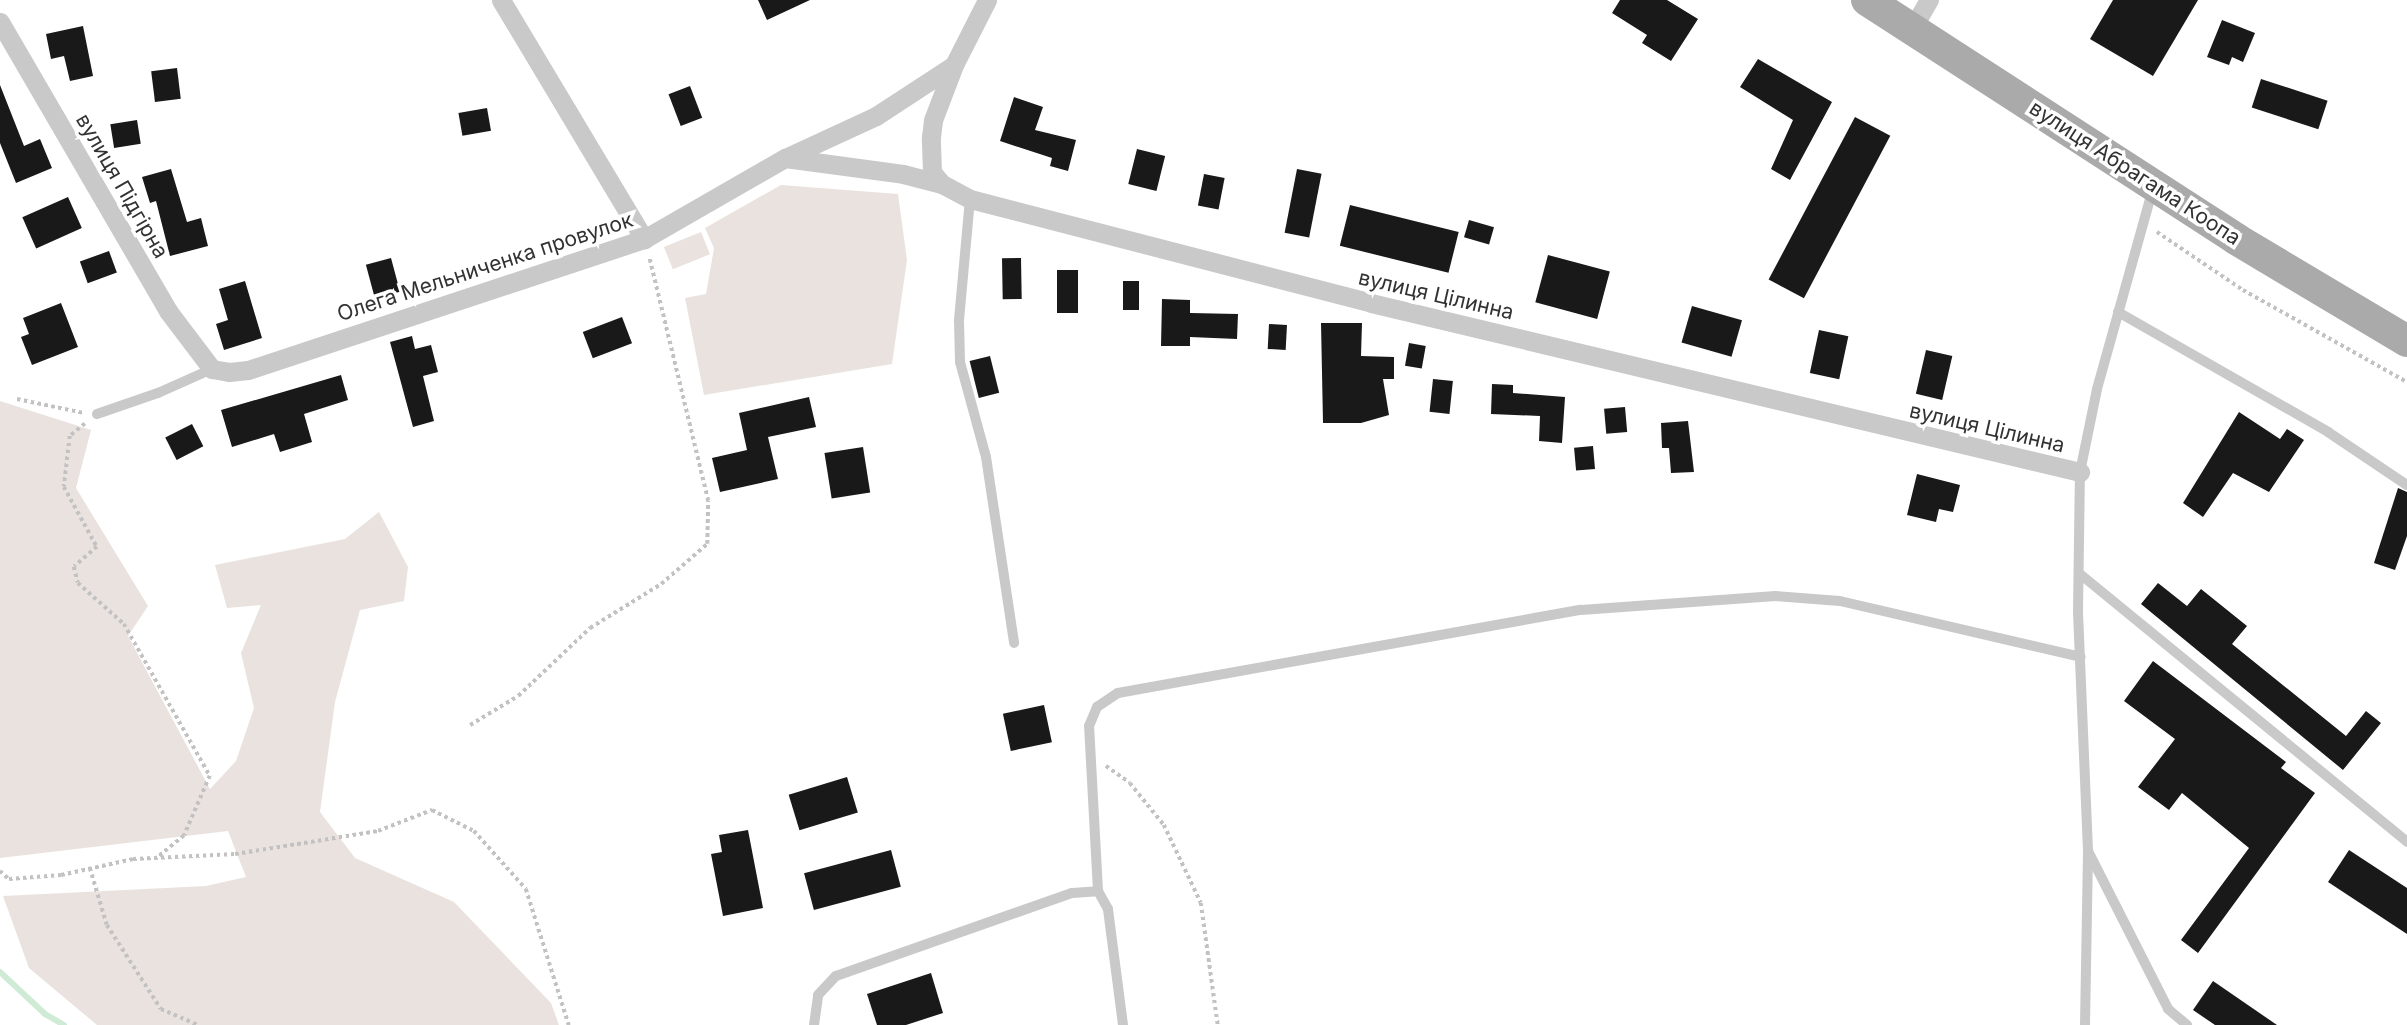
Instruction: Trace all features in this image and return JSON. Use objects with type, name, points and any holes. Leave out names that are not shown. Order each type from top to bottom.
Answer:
[{"type":"main road","name":"вулиця Абрагама Коопа","points":[[1867,0],[2154,185],[2407,341]]},
{"type":"street","points":[[501,0],[644,239]]},
{"type":"street","name":"Олега Мельниченка провулок","points":[[212,369],[248,370],[644,239],[785,158],[876,116],[954,65],[987,0]]},
{"type":"street","points":[[1912,29],[1929,0]]},
{"type":"street","name":"вулиця Підгірна","points":[[0,22],[168,311],[212,369]]},
{"type":"street","points":[[942,184],[932,172],[931,137],[954,65]]},
{"type":"street","name":"вулиця Цілинна","points":[[785,158],[902,174],[942,184],[970,199],[1371,303],[2080,472]]},
{"type":"lane","points":[[2085,1025],[2088,851],[2081,657],[2080,472],[2141,222],[2154,185]]},
{"type":"lane","points":[[970,199],[959,321],[961,362],[986,457],[1014,643]]},
{"type":"lane","points":[[2118,312],[2328,432],[2407,485]]},
{"type":"lane","points":[[97,414],[212,369]]},
{"type":"lane","points":[[2080,574],[2407,842]]},
{"type":"lane","points":[[1123,1025],[1108,909],[1098,891],[1091,716],[1118,693],[1581,610],[1775,596],[1840,601],[2081,657]]},
{"type":"lane","points":[[2088,851],[2162,999],[2187,1025]]},
{"type":"lane","points":[[814,1025],[818,995],[836,976],[1072,893],[1098,891]]},
{"type":"path","points":[[2141,222],[2243,290],[2407,382]]},
{"type":"path","points":[[470,725],[518,696],[590,628],[661,584],[707,544],[708,501],[644,239]]},
{"type":"path","points":[[17,399],[97,414]]},
{"type":"path","points":[[97,414],[70,436],[68,449],[64,487],[97,547],[74,567],[78,583],[124,624],[210,776],[184,836],[157,858]]},
{"type":"path","points":[[1093,757],[1130,783],[1164,825],[1201,903],[1218,1025]]},
{"type":"path","points":[[0,871],[9,879],[157,858],[235,854],[378,831],[432,810],[474,831],[526,888],[569,1025]]},
{"type":"path","points":[[90,868],[107,925],[161,1009],[198,1025]]},
{"type":"shaded area","points":[[781,185],[898,194],[907,260],[892,364],[704,395],[685,298],[706,294],[714,248],[705,228]]},
{"type":"shaded area","points":[[701,232],[710,254],[673,269],[664,247]]},
{"type":"shaded area","points":[[0,401],[91,430],[76,488],[148,606],[128,636],[210,789],[236,761],[254,708],[241,653],[261,605],[227,608],[215,565],[345,539],[379,512],[408,567],[404,601],[360,610],[335,702],[320,812],[355,858],[454,902],[551,1003],[559,1025],[97,1025],[29,968],[3,896],[206,886],[246,877],[228,831],[0,858]]},
{"type":"building","points":[[758,0],[810,0],[767,20]]},
{"type":"building","points":[[1620,0],[1667,0],[1698,19],[1671,61],[1642,43],[1647,35],[1612,13]]},
{"type":"building","points":[[2113,0],[2198,0],[2153,76],[2090,39]]},
{"type":"building","points":[[2222,20],[2255,33],[2243,62],[2232,57],[2229,65],[2207,57]]},
{"type":"building","points":[[83,26],[93,76],[70,81],[64,56],[51,59],[46,34]]},
{"type":"building","points":[[1758,59],[1832,102],[1790,180],[1771,169],[1793,120],[1740,87]]},
{"type":"building","points":[[177,68],[181,99],[155,102],[151,71]]},
{"type":"building","points":[[2261,79],[2328,101],[2318,129],[2252,108]]},
{"type":"building","points":[[0,85],[24,146],[40,139],[52,168],[16,183],[0,143]]},
{"type":"building","points":[[690,86],[702,118],[681,126],[669,94]]},
{"type":"building","points":[[1014,97],[1043,107],[1035,130],[1076,140],[1068,171],[1050,166],[1052,158],[1000,141]]},
{"type":"building","points":[[487,108],[491,131],[462,136],[458,113]]},
{"type":"building","points":[[1855,117],[1890,136],[1804,298],[1769,279]]},
{"type":"building","points":[[137,120],[141,144],[114,148],[110,124]]},
{"type":"building","points":[[1137,149],[1165,156],[1156,191],[1128,184]]},
{"type":"building","points":[[171,169],[187,222],[201,218],[208,246],[170,256],[156,201],[150,203],[142,177]]},
{"type":"building","points":[[1297,169],[1322,174],[1309,238],[1285,233]]},
{"type":"building","points":[[1204,174],[1225,178],[1219,209],[1198,205]]},
{"type":"building","points":[[68,197],[82,228],[36,248],[22,217]]},
{"type":"building","points":[[1350,205],[1459,232],[1449,273],[1340,246]]},
{"type":"building","points":[[1469,220],[1494,227],[1489,244],[1464,237]]},
{"type":"building","points":[[109,251],[117,273],[88,283],[80,262]]},
{"type":"building","points":[[1548,255],[1610,272],[1597,319],[1535,302]]},
{"type":"building","points":[[391,258],[400,292],[375,299],[366,265]]},
{"type":"building","points":[[1002,258],[1021,258],[1022,299],[1003,299]]},
{"type":"building","points":[[1057,270],[1078,270],[1078,313],[1057,313]]},
{"type":"building","points":[[245,281],[262,338],[224,350],[216,324],[228,320],[219,289]]},
{"type":"building","points":[[1123,281],[1139,281],[1139,310],[1123,310]]},
{"type":"building","points":[[1162,299],[1190,300],[1190,313],[1238,314],[1237,339],[1190,337],[1190,346],[1161,346]]},
{"type":"building","points":[[61,303],[78,347],[32,365],[21,337],[29,334],[23,318]]},
{"type":"building","points":[[1692,306],[1742,320],[1732,357],[1682,343]]},
{"type":"building","points":[[622,317],[632,343],[593,358],[583,332]]},
{"type":"building","points":[[1321,323],[1362,323],[1361,356],[1394,357],[1394,379],[1383,379],[1389,415],[1361,423],[1323,423]]},
{"type":"building","points":[[1269,324],[1287,325],[1286,350],[1268,349]]},
{"type":"building","points":[[1819,330],[1848,336],[1839,379],[1810,373]]},
{"type":"building","points":[[412,336],[415,349],[431,345],[438,372],[423,376],[434,421],[413,427],[390,342]]},
{"type":"building","points":[[1409,343],[1426,346],[1422,369],[1405,366]]},
{"type":"building","points":[[1926,350],[1952,356],[1942,400],[1916,394]]},
{"type":"building","points":[[990,356],[999,393],[979,398],[970,361]]},
{"type":"building","points":[[341,375],[348,400],[304,414],[312,442],[280,452],[274,434],[232,447],[221,410]]},
{"type":"building","points":[[1433,379],[1453,381],[1449,414],[1430,412]]},
{"type":"building","points":[[1492,384],[1513,385],[1513,393],[1565,397],[1562,443],[1539,441],[1540,416],[1491,414]]},
{"type":"building","points":[[809,397],[816,427],[768,437],[778,479],[720,492],[712,458],[747,450],[739,413]]},
{"type":"building","points":[[1625,407],[1627,432],[1606,434],[1604,409]]},
{"type":"building","points":[[2239,412],[2280,439],[2287,429],[2304,440],[2269,492],[2233,473],[2203,517],[2183,503]]},
{"type":"building","points":[[1688,421],[1694,472],[1671,473],[1669,448],[1662,448],[1661,423]]},
{"type":"building","points":[[192,424],[203,446],[177,460],[165,438]]},
{"type":"building","points":[[1593,446],[1595,469],[1576,471],[1574,448]]},
{"type":"building","points":[[863,447],[870,492],[832,499],[824,453]]},
{"type":"building","points":[[1917,474],[1960,485],[1953,512],[1939,509],[1936,522],[1907,515]]},
{"type":"building","points":[[2398,488],[2407,492],[2407,536],[2395,570],[2374,563]]},
{"type":"building","points":[[2158,583],[2187,606],[2201,589],[2247,626],[2232,644],[2346,736],[2366,711],[2381,723],[2343,770],[2141,604]]},
{"type":"building","points":[[2153,661],[2286,762],[2281,768],[2315,793],[2198,953],[2181,940],[2249,848],[2182,793],[2169,810],[2138,787],[2175,739],[2124,701]]},
{"type":"building","points":[[1044,705],[1052,742],[1011,751],[1003,714]]},
{"type":"building","points":[[847,777],[858,812],[799,830],[789,795]]},
{"type":"building","points":[[748,830],[763,908],[723,916],[711,854],[722,852],[719,835]]},
{"type":"building","points":[[891,850],[901,887],[814,910],[804,873]]},
{"type":"building","points":[[2349,850],[2407,888],[2407,934],[2328,882]]},
{"type":"building","points":[[931,973],[943,1013],[906,1025],[877,1025],[867,994]]},
{"type":"building","points":[[2213,981],[2277,1025],[2215,1025],[2193,1010]]},
{"type":"waterway","points":[[0,972],[45,1014],[64,1025]]}]
